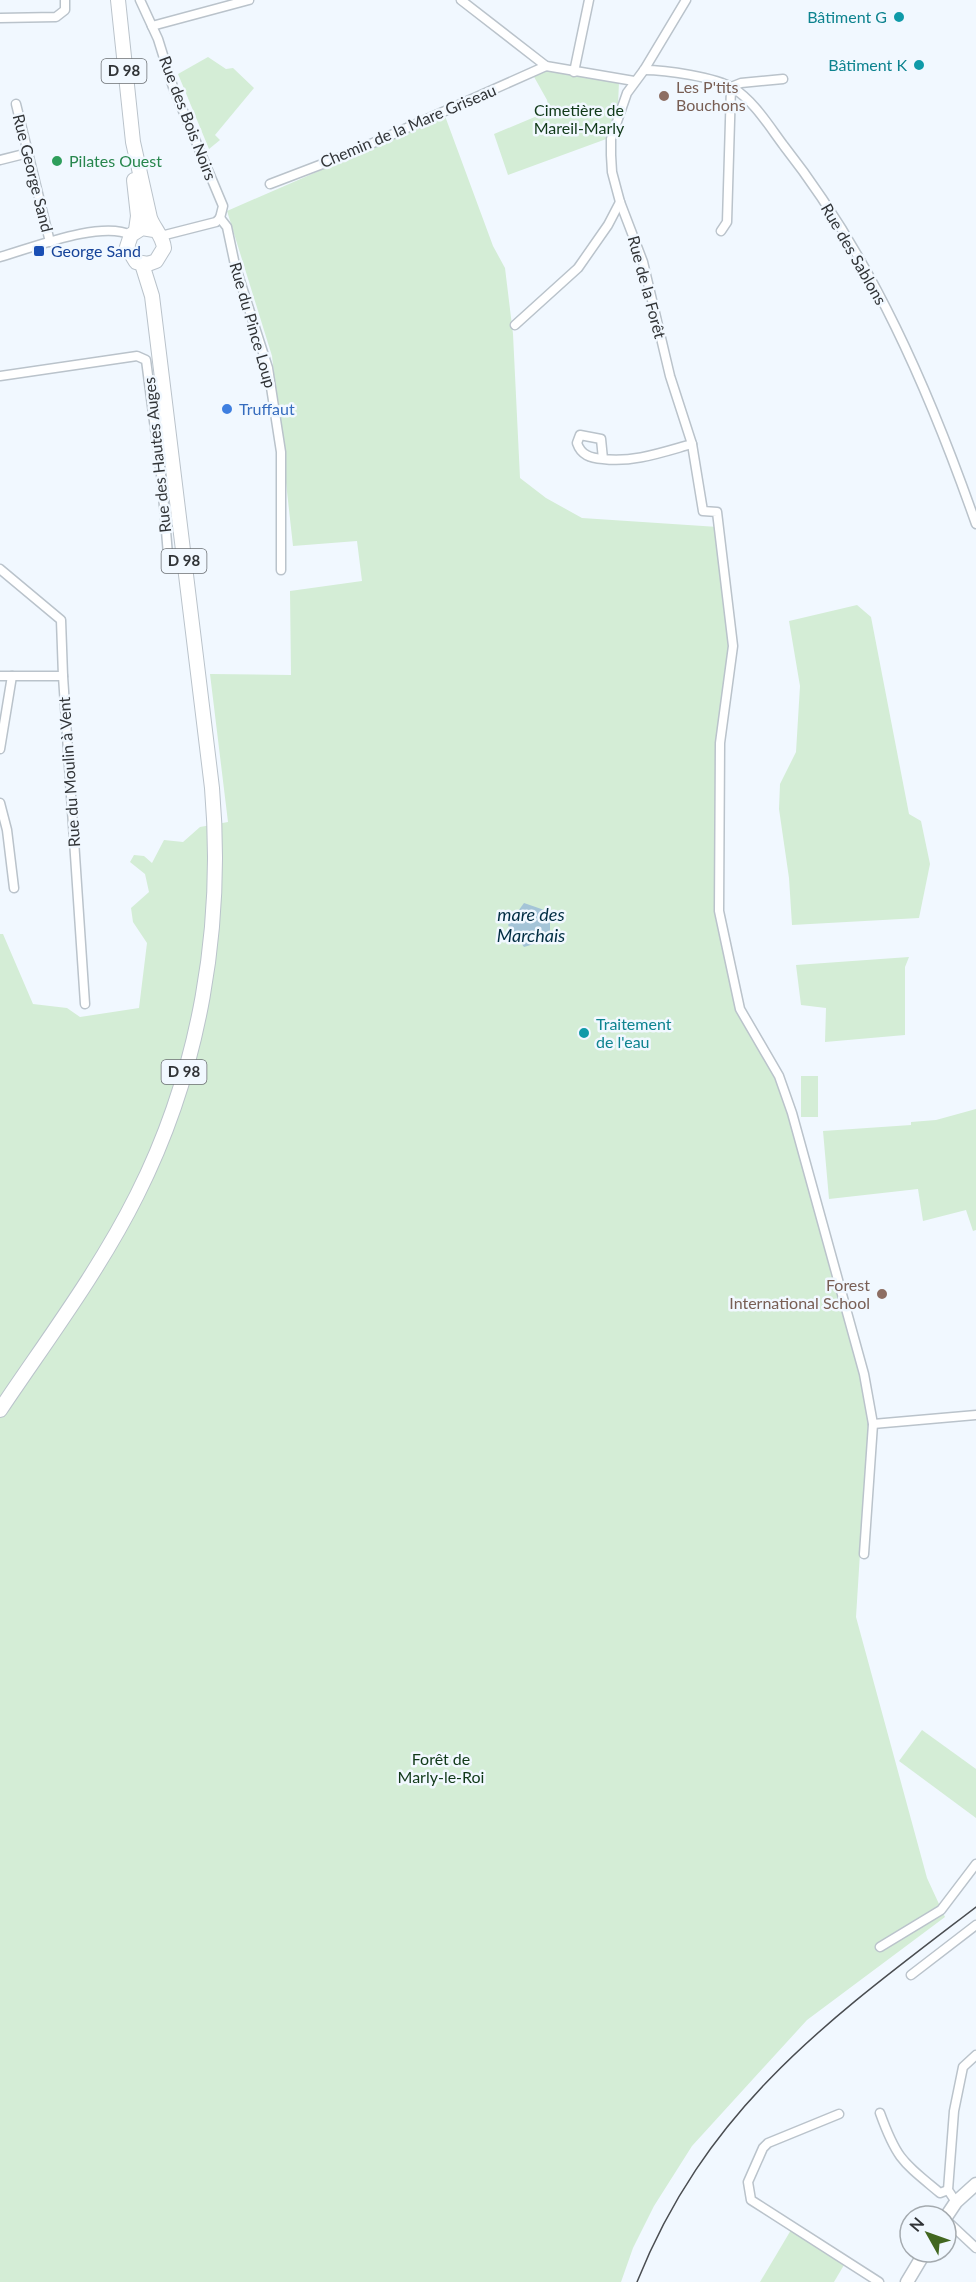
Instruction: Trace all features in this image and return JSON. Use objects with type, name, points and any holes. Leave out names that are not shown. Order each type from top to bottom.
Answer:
[{"type":"main road","name":"D 98","points":[[118,0],[118,27],[133,142],[157,233]]},
{"type":"main road","name":"D 98","points":[[133,142],[133,175],[138,216],[133,233]]},
{"type":"main road","points":[[147,228],[157,233],[164,248],[149,263],[136,262],[128,253],[133,233],[147,228]]},
{"type":"main road","name":"D 98","points":[[0,1410],[85,1285],[138,1194],[177,1097],[196,1027],[209,963],[215,898],[214,817],[149,263]]},
{"type":"street","points":[[0,18],[60,15],[65,10],[65,0]]},
{"type":"street","name":"Rue des Bois Noirs","points":[[140,0],[173,87],[223,206],[220,218]]},
{"type":"street","points":[[150,22],[249,0]]},
{"type":"street","points":[[461,0],[546,66],[634,81]]},
{"type":"street","points":[[574,72],[589,0]]},
{"type":"street","name":"Rue de la Forêt","points":[[686,0],[645,70],[634,81],[627,93],[611,139],[612,172],[620,202],[643,262],[670,376],[692,444],[704,511],[717,512],[733,646],[720,743],[719,911],[728,962],[740,1009],[779,1077],[792,1113],[864,1374],[873,1424]]},
{"type":"street","name":"Chemin de la Mare Griseau","points":[[270,184],[346,155],[546,66]]},
{"type":"street","points":[[645,70],[666,70],[731,87],[741,82],[783,79]]},
{"type":"street","points":[[721,231],[727,222],[731,87]]},
{"type":"street","name":"Rue des Sablons","points":[[731,87],[764,120],[841,225],[928,396],[976,525]]},
{"type":"street","name":"Rue George Sand","points":[[16,104],[50,242]]},
{"type":"street","points":[[0,160],[28,153]]},
{"type":"street","points":[[515,326],[578,268],[608,225],[620,202]]},
{"type":"street","points":[[157,233],[216,222],[220,218]]},
{"type":"street","name":"Rue du Pince Loup","points":[[220,218],[227,227],[235,265],[268,368],[281,452],[281,570]]},
{"type":"street","points":[[0,257],[50,242],[102,232],[133,233]]},
{"type":"street","name":"Rue des Hautes Auges","points":[[0,376],[137,356],[146,360],[162,482],[168,555]]},
{"type":"street","points":[[603,459],[648,456],[692,444]]},
{"type":"street","name":"Rue du Moulin à Vent","points":[[0,569],[61,620],[85,1004]]},
{"type":"street","points":[[0,676],[63,676]]},
{"type":"street","points":[[0,749],[12,676]]},
{"type":"street","points":[[0,803],[8,830],[14,888]]},
{"type":"street","points":[[864,1554],[873,1424],[976,1415]]},
{"type":"street","points":[[880,1947],[941,1910],[976,1864]]},
{"type":"street","points":[[911,1975],[976,1925]]},
{"type":"street","points":[[976,2055],[963,2067],[954,2110],[948,2190],[956,2202],[976,2184]]},
{"type":"street","points":[[880,2113],[893,2149],[901,2161],[940,2193],[948,2190]]},
{"type":"street","points":[[839,2114],[768,2143],[763,2148],[748,2182],[752,2200],[879,2282]]},
{"type":"street","points":[[958,2230],[976,2248]]},
{"type":"street","points":[[907,2282],[918,2264]]},
{"type":"green space","points":[[208,57],[226,69],[233,68],[254,88],[215,135],[220,140],[209,149],[178,74]]},
{"type":"green space","name":"Cimetière de Mareil-Marly","points":[[546,70],[619,82],[618,105],[609,138],[508,175],[494,134],[549,111],[547,100],[533,75]]},
{"type":"green space","name":"Forêt de Marly-le-Roi","points":[[445,116],[493,246],[505,268],[513,334],[520,478],[546,498],[582,518],[718,527],[730,652],[716,746],[714,912],[734,1003],[777,1077],[861,1374],[868,1425],[856,1617],[927,1878],[945,1917],[807,2020],[692,2146],[654,2206],[633,2248],[621,2282],[0,2282],[0,934],[3,934],[33,1004],[67,1008],[80,1017],[139,1008],[147,943],[133,922],[131,908],[149,892],[145,874],[130,862],[134,855],[144,856],[152,863],[164,840],[183,842],[200,827],[228,822],[210,674],[291,675],[290,591],[362,581],[357,541],[293,546],[272,356],[227,211]]},
{"type":"green space","points":[[857,605],[871,617],[909,814],[921,821],[930,864],[919,918],[792,925],[789,878],[779,809],[780,784],[796,752],[800,686],[789,621]]},
{"type":"green space","points":[[909,957],[905,967],[905,1035],[825,1042],[826,1008],[801,1005],[796,965]]},
{"type":"green space","points":[[801,1076],[818,1076],[818,1117],[801,1117]]},
{"type":"green space","points":[[976,1109],[976,1230],[973,1231],[966,1210],[923,1221],[918,1189],[829,1199],[823,1131],[911,1125],[911,1122],[936,1120]]},
{"type":"green space","points":[[922,1730],[976,1769],[976,1818],[899,1761]]},
{"type":"green space","points":[[791,2230],[844,2265],[834,2282],[760,2282]]},
{"type":"water","name":"mare des Marchais","points":[[524,903],[550,912],[550,939],[524,947],[508,925]]},
{"type":"tram line","points":[[637,2282],[666,2220],[700,2164],[737,2115],[779,2070],[824,2028],[976,1907]]},
{"type":"place","name":"Bâtiment G","points":[[899,17]]},
{"type":"place","name":"Bâtiment K","points":[[919,65]]},
{"type":"place","name":"Les P'tits Bouchons","points":[[664,96]]},
{"type":"place","name":"Pilates Ouest","points":[[57,161]]},
{"type":"place","name":"George Sand","points":[[39,251]]},
{"type":"place","name":"Truffaut","points":[[227,409]]},
{"type":"place","name":"Traitement de l'eau","points":[[584,1033]]},
{"type":"place","name":"Forest International School","points":[[882,1294]]}]
